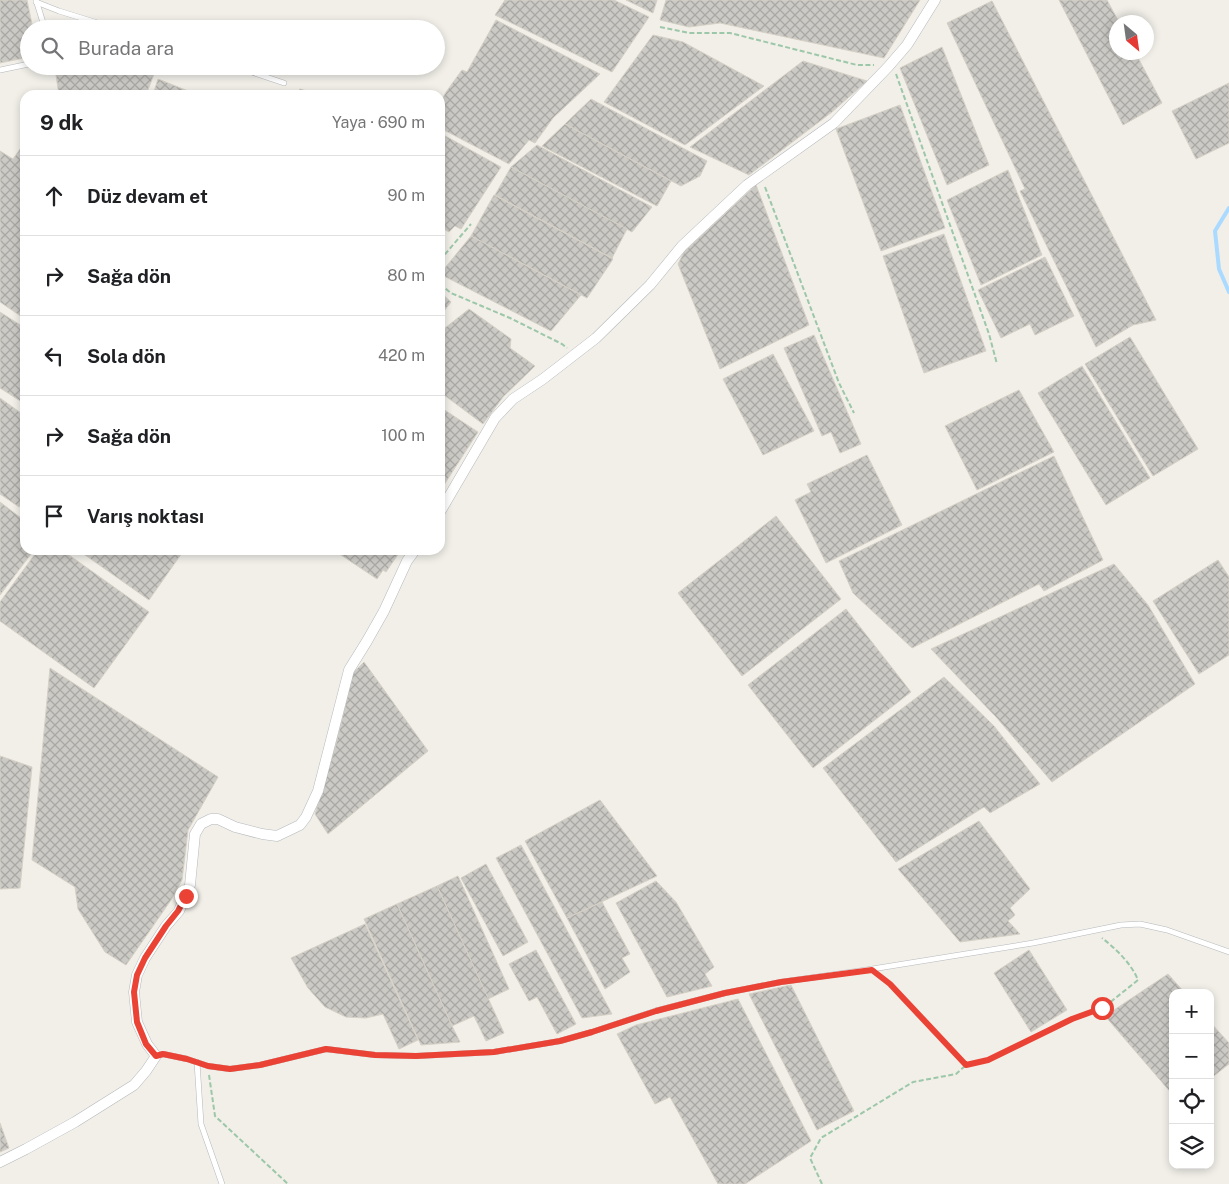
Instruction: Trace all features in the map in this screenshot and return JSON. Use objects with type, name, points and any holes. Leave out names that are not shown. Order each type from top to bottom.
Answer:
[{"type":"street","points":[[445,503],[495,418],[513,399],[596,338],[650,285],[682,246],[747,185],[834,123],[907,45],[935,0]]},
{"type":"street","points":[[0,1162],[75,1122],[134,1085],[146,1071],[156,1056],[146,1044],[137,1022],[134,992],[137,975],[145,958],[178,911],[190,885],[195,834],[201,824],[211,819],[218,819],[235,827],[262,834],[277,836],[300,826],[318,792],[349,670],[384,611],[411,555]]},
{"type":"lane","points":[[36,1],[42,20]]},
{"type":"lane","points":[[36,1],[89,20]]},
{"type":"lane","points":[[0,70],[20,66]]},
{"type":"lane","points":[[260,75],[284,83]]},
{"type":"lane","points":[[156,1056],[163,1054],[208,1066],[230,1069],[260,1065],[326,1049],[392,1056],[494,1052],[560,1041],[656,1011],[725,993],[781,982],[872,970],[1033,943],[1121,924],[1140,924],[1167,930],[1229,952]]},
{"type":"lane","points":[[197,1062],[201,1124],[222,1184]]},
{"type":"path","points":[[660,27],[689,33],[730,33],[857,65],[890,64],[897,75],[989,334],[997,364]]},
{"type":"path","points":[[760,175],[839,383],[854,413]]},
{"type":"path","points":[[445,254],[471,224]]},
{"type":"path","points":[[445,288],[451,293],[510,318],[562,344],[574,355]]},
{"type":"path","points":[[822,1184],[810,1158],[821,1138],[913,1082],[956,1074],[966,1065],[988,1060],[1072,1019],[1102,1008],[1138,980],[1134,971],[1115,948],[1092,931]]},
{"type":"path","points":[[872,970],[890,984],[966,1065]]},
{"type":"path","points":[[208,1066],[215,1116],[288,1184]]},
{"type":"building","points":[[0,0],[27,0],[31,20],[20,20],[20,59],[0,63]]},
{"type":"building","points":[[505,0],[614,0],[649,17],[612,72],[495,15]]},
{"type":"building","points":[[626,0],[657,0],[653,13]]},
{"type":"building","points":[[666,0],[920,0],[884,58],[720,23],[689,27],[660,20]]},
{"type":"building","points":[[1059,0],[1107,0],[1115,15],[1109,15],[1109,60],[1139,60],[1162,103],[1123,125]]},
{"type":"building","points":[[992,1],[1156,320],[1133,325],[1096,347],[1020,191],[1025,189],[947,23]]},
{"type":"building","points":[[496,20],[600,74],[553,118],[535,143],[529,140],[509,164],[445,131],[445,94],[462,70],[467,72]]},
{"type":"building","points":[[653,35],[683,42],[764,86],[685,145],[604,102]]},
{"type":"building","points":[[942,47],[989,165],[947,185],[900,68]]},
{"type":"building","points":[[803,61],[867,81],[832,112],[749,175],[690,147]]},
{"type":"building","points":[[56,75],[154,75],[148,90],[58,90]]},
{"type":"building","points":[[158,79],[186,90],[155,90]]},
{"type":"building","points":[[1229,83],[1229,143],[1196,159],[1172,111]]},
{"type":"building","points":[[591,99],[707,161],[700,176],[681,186],[565,124]]},
{"type":"building","points":[[900,105],[945,228],[881,251],[836,129]]},
{"type":"building","points":[[565,124],[671,181],[657,206],[542,146]]},
{"type":"building","points":[[445,136],[501,167],[461,229],[455,226],[449,232],[445,230]]},
{"type":"building","points":[[537,145],[652,207],[632,232],[511,167]]},
{"type":"building","points":[[20,149],[20,316],[0,302],[0,151],[13,159]]},
{"type":"building","points":[[511,167],[627,229],[612,258],[495,195]]},
{"type":"building","points":[[1008,170],[1042,255],[981,285],[947,200]]},
{"type":"building","points":[[756,185],[809,325],[720,369],[678,264],[684,252]]},
{"type":"building","points":[[494,195],[613,259],[587,298],[471,236]]},
{"type":"building","points":[[944,234],[986,351],[924,373],[883,256]]},
{"type":"building","points":[[471,236],[581,295],[551,331],[445,277],[445,268]]},
{"type":"building","points":[[1045,257],[1074,316],[1035,335],[1030,324],[1001,338],[978,290]]},
{"type":"building","points":[[445,297],[451,302],[445,310]]},
{"type":"building","points":[[469,309],[511,339],[510,348],[535,366],[503,397],[483,424],[445,396],[445,328]]},
{"type":"building","points":[[0,312],[20,325],[20,401],[0,388]]},
{"type":"building","points":[[814,335],[861,444],[840,453],[831,432],[822,436],[784,348]]},
{"type":"building","points":[[1130,337],[1198,449],[1153,476],[1085,364]]},
{"type":"building","points":[[773,354],[814,431],[763,455],[723,379]]},
{"type":"building","points":[[1082,366],[1150,478],[1106,505],[1038,393]]},
{"type":"building","points":[[1019,390],[1054,452],[977,490],[945,426]]},
{"type":"building","points":[[0,398],[20,412],[20,506],[19,507],[0,494]]},
{"type":"building","points":[[445,410],[478,432],[445,483]]},
{"type":"building","points":[[867,455],[902,525],[826,563],[795,500],[811,492],[807,484]]},
{"type":"building","points":[[1054,456],[1103,560],[1044,591],[1039,584],[912,648],[853,593],[839,561]]},
{"type":"building","points":[[0,502],[20,517],[20,555],[30,555],[0,595]]},
{"type":"building","points":[[776,516],[841,599],[742,676],[678,593]]},
{"type":"building","points":[[34,555],[69,555],[149,612],[94,688],[0,621],[0,602]]},
{"type":"building","points":[[85,555],[180,555],[149,600]]},
{"type":"building","points":[[341,555],[398,555],[386,572],[383,570],[377,579]]},
{"type":"building","points":[[1218,560],[1229,577],[1229,655],[1199,674],[1153,601]]},
{"type":"building","points":[[1114,564],[1148,605],[1195,684],[1052,782],[996,717],[931,649]]},
{"type":"building","points":[[846,609],[911,692],[813,768],[748,685]]},
{"type":"building","points":[[364,662],[428,751],[328,834],[315,814],[336,744],[353,673]]},
{"type":"building","points":[[50,668],[218,777],[188,830],[182,880],[171,900],[126,965],[105,952],[78,909],[75,887],[32,860]]},
{"type":"building","points":[[944,677],[994,726],[1040,784],[990,813],[984,807],[896,862],[823,768]]},
{"type":"building","points":[[0,756],[32,767],[20,888],[0,889]]},
{"type":"building","points":[[600,800],[657,876],[567,918],[525,841]]},
{"type":"building","points":[[979,821],[1030,889],[1010,908],[1015,915],[1008,921],[1020,934],[960,942],[898,869]]},
{"type":"building","points":[[521,845],[612,1014],[582,1018],[496,858]]},
{"type":"building","points":[[486,864],[528,942],[503,956],[461,878]]},
{"type":"building","points":[[458,876],[509,989],[488,999],[437,886]]},
{"type":"building","points":[[656,881],[676,902],[714,967],[705,974],[712,986],[667,997],[616,903]]},
{"type":"building","points":[[437,886],[504,1033],[486,1041],[474,1016],[452,1026],[397,904]]},
{"type":"building","points":[[602,902],[630,954],[622,958],[630,972],[605,989],[567,918]]},
{"type":"building","points":[[397,904],[460,1042],[421,1045],[364,919]]},
{"type":"building","points":[[365,924],[418,1040],[399,1049],[383,1014],[366,1018],[346,1017],[325,1007],[308,988],[291,958]]},
{"type":"building","points":[[536,950],[576,1024],[557,1034],[537,997],[529,1001],[509,964]]},
{"type":"building","points":[[1029,950],[1067,1010],[1031,1032],[994,973]]},
{"type":"building","points":[[1168,974],[1181,989],[1169,989],[1169,1090],[1105,1016]]},
{"type":"building","points":[[791,985],[854,1111],[817,1130],[749,994]]},
{"type":"building","points":[[738,999],[811,1141],[745,1184],[718,1184],[670,1097],[655,1104],[617,1034],[636,1025]]},
{"type":"building","points":[[1214,1026],[1229,1043],[1229,1064],[1214,1076]]},
{"type":"building","points":[[0,1123],[9,1148],[0,1152]]},
{"type":"waterway","points":[[1229,208],[1215,231],[1219,269],[1229,292]]},
{"type":"route","points":[[186,896],[178,911],[145,958],[137,975],[134,992],[137,1022],[146,1044],[156,1056],[163,1054],[208,1066],[230,1069],[260,1065],[326,1049],[375,1055],[416,1056],[494,1052],[560,1041],[656,1011],[725,993],[781,982],[872,970],[890,984],[966,1065],[988,1060],[1072,1019],[1102,1008]]}]
